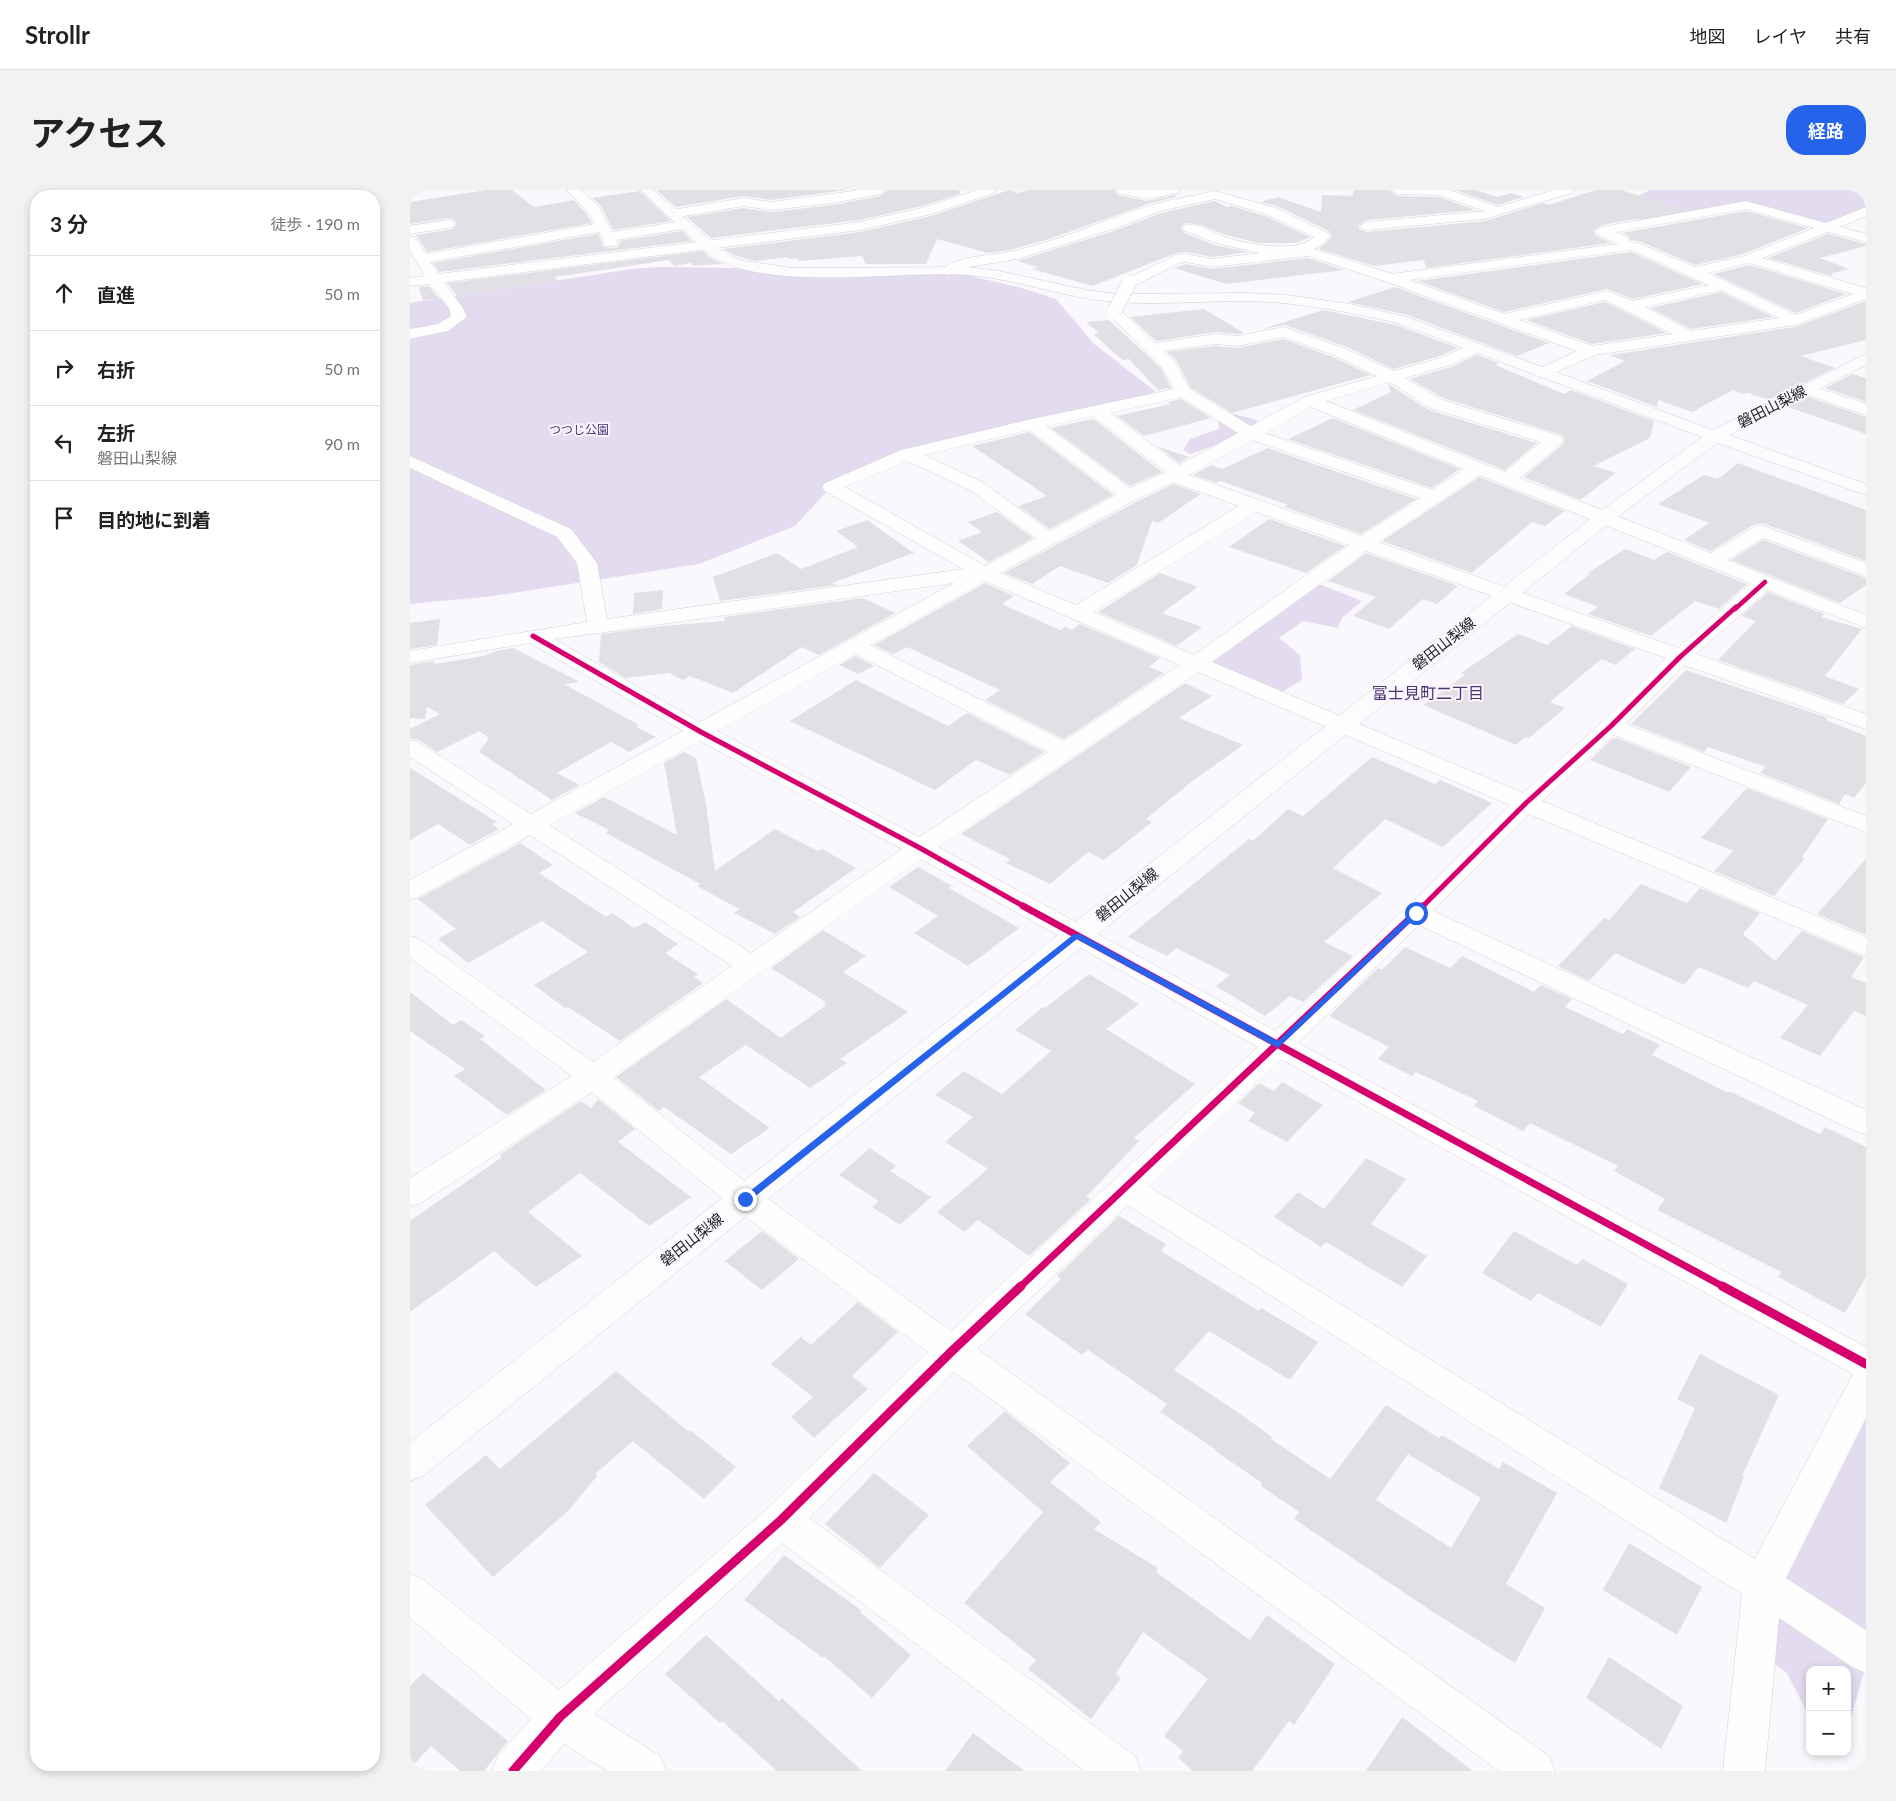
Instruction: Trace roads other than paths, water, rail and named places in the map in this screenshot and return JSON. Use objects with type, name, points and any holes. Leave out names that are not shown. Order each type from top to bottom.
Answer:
[{"type":"street","points":[[573,190],[594,210],[619,257]]},
{"type":"street","points":[[646,190],[708,246],[727,260],[771,270],[794,272],[949,271],[999,275],[1086,294],[1116,298],[1249,297],[1314,302],[1402,320],[1866,490]]},
{"type":"street","points":[[672,214],[743,202],[771,206],[846,197],[880,190]]},
{"type":"street","points":[[410,282],[822,232],[893,220],[926,212],[990,190]]},
{"type":"street","points":[[1122,190],[1147,195],[1174,190]]},
{"type":"street","points":[[1397,190],[1440,191],[1498,211]]},
{"type":"street","points":[[1529,190],[1548,196]]},
{"type":"street","points":[[1367,226],[1484,215],[1568,190]]},
{"type":"street","points":[[750,203],[764,194]]},
{"type":"street","points":[[949,271],[966,263],[1012,256],[1108,226],[1156,208],[1215,194],[1271,211],[1323,236],[1307,247],[1267,251],[1221,240],[1190,228],[1217,222]]},
{"type":"street","points":[[846,197],[893,220]]},
{"type":"street","points":[[1795,320],[1694,272],[1602,232],[1746,205],[1866,238]]},
{"type":"street","points":[[1244,217],[1271,211]]},
{"type":"street","points":[[1694,272],[1749,259],[1866,212]]},
{"type":"street","points":[[410,230],[448,224]]},
{"type":"street","points":[[422,259],[605,232],[683,224]]},
{"type":"street","points":[[410,240],[434,279],[456,308],[459,317],[442,328],[410,334]]},
{"type":"street","points":[[1392,279],[1633,246]]},
{"type":"street","points":[[1433,496],[1252,434],[1184,392],[1168,364],[1114,312],[1129,283],[1176,259],[1186,258],[1212,263],[1309,252],[1392,279],[1591,350]]},
{"type":"street","points":[[1749,259],[1866,294]]},
{"type":"street","points":[[1631,306],[1722,286]]},
{"type":"street","points":[[1543,372],[1591,350],[1795,320],[1866,294]]},
{"type":"street","points":[[1504,319],[1607,295],[1688,336]]},
{"type":"street","points":[[1152,348],[1216,339],[1237,341],[1284,332],[1340,352],[1393,378],[1436,404],[1554,440],[1508,479]]},
{"type":"street","points":[[410,891],[986,573],[1129,496],[1176,475],[1310,401],[1444,362],[1476,348]]},
{"type":"street","name":"磐田山梨線","points":[[410,1464],[1077,936],[1340,725],[1605,517],[1716,436],[1866,360]]},
{"type":"street","points":[[1806,390],[1866,410]]},
{"type":"street","points":[[1184,392],[1032,424],[907,454],[831,487],[986,573],[986,575],[1866,947]]},
{"type":"street","points":[[1310,401],[1866,622]]},
{"type":"street","points":[[1097,411],[1176,475],[1866,722]]},
{"type":"street","points":[[1032,424],[1129,496]]},
{"type":"street","points":[[907,454],[976,486],[1049,539]]},
{"type":"street","points":[[410,461],[564,533],[587,563],[598,627]]},
{"type":"street","points":[[410,1194],[593,1077],[920,848],[1197,663],[1364,543],[1478,468]]},
{"type":"street","points":[[1078,613],[1255,504]]},
{"type":"street","points":[[1712,561],[1761,531],[1866,570]]},
{"type":"street","points":[[410,657],[533,636],[986,573]]},
{"type":"street","points":[[513,1771],[560,1716],[781,1520],[952,1351],[1278,1045],[1416,913],[1526,803],[1610,726],[1680,657],[1765,582]]},
{"type":"street","points":[[533,636],[701,732],[920,848],[1077,936],[1866,1364]]},
{"type":"street","points":[[855,646],[1065,752]]},
{"type":"street","points":[[1610,726],[1866,825]]},
{"type":"street","points":[[410,747],[752,966]]},
{"type":"street","points":[[1416,913],[1866,1123]]},
{"type":"street","points":[[410,944],[593,1077],[745,1199],[952,1351],[1534,1771]]},
{"type":"street","points":[[1126,1188],[1762,1585],[1866,1653]]},
{"type":"street","points":[[1744,1771],[1762,1585],[1866,1383]]},
{"type":"street","points":[[781,1520],[1120,1771]]},
{"type":"street","points":[[410,1592],[560,1716],[645,1771]]},
{"type":"district","name":"富士見町二丁目","points":[[1428,693]]},
{"type":"park label","name":"つつじ公園","points":[[579,430]]}]
